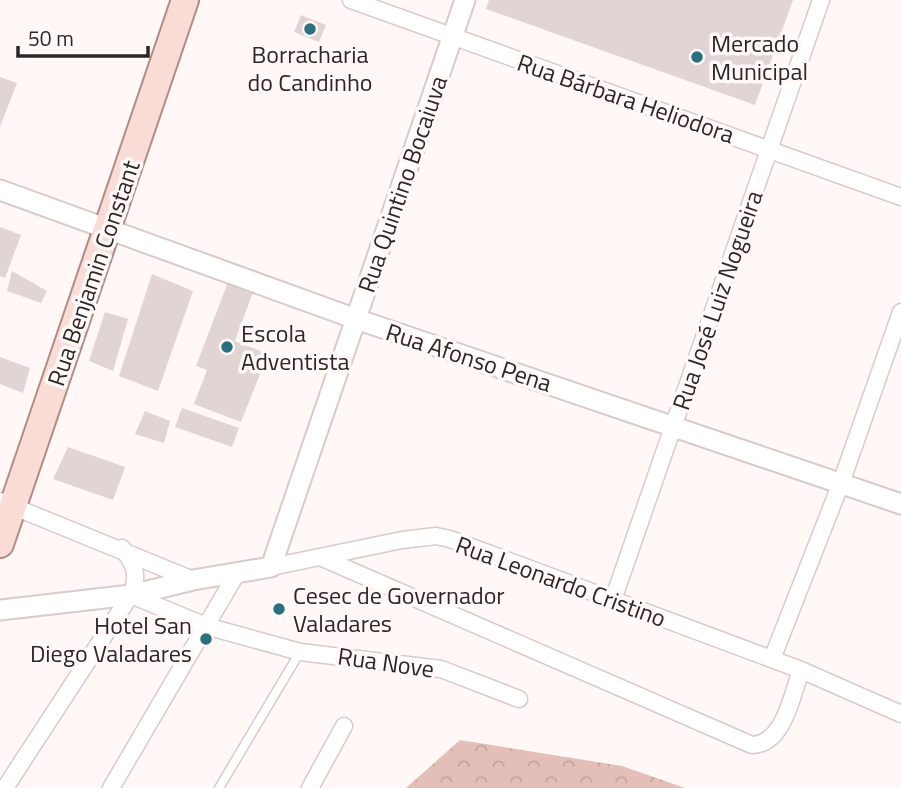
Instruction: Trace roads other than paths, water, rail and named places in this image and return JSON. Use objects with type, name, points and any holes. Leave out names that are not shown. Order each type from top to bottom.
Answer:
[{"type":"main road","name":"Rua Benjamin Constant","points":[[0,544],[7,503],[109,228],[185,0]]},
{"type":"street","name":"Rua Bárbara Heliodora","points":[[351,0],[901,197]]},
{"type":"street","name":"Rua Quintino Bocaiuva","points":[[271,567],[465,0]]},
{"type":"street","name":"Rua José Luiz Nogueira","points":[[613,600],[821,0]]},
{"type":"street","name":"Rua Afonso Pena","points":[[0,190],[356,319],[901,504]]},
{"type":"street","points":[[772,659],[841,483],[901,312]]},
{"type":"street","points":[[7,503],[122,548],[193,580]]},
{"type":"street","name":"Rua Leonardo Cristino","points":[[0,610],[131,595],[193,580],[436,536],[476,547],[801,670],[901,714]]},
{"type":"street","points":[[5,788],[131,595],[136,580],[135,568],[122,548]]},
{"type":"street","points":[[320,557],[752,745],[766,743],[777,732],[801,670]]},
{"type":"street","points":[[111,788],[237,573]]},
{"type":"street","name":"Rua Nove","points":[[131,595],[206,626],[300,652],[441,669],[519,699]]},
{"type":"street","points":[[310,788],[344,726]]},
{"type":"lane","points":[[219,788],[300,652]]},
{"type":"place","name":"Borracharia do Candinho","points":[[310,29]]},
{"type":"place","name":"Mercado Municipal","points":[[697,57]]},
{"type":"place","name":"Escola Adventista","points":[[227,347]]},
{"type":"place","name":"Cesec de Governador Valadares","points":[[279,609]]},
{"type":"place","name":"Hotel San Diego Valadares","points":[[206,639]]}]
